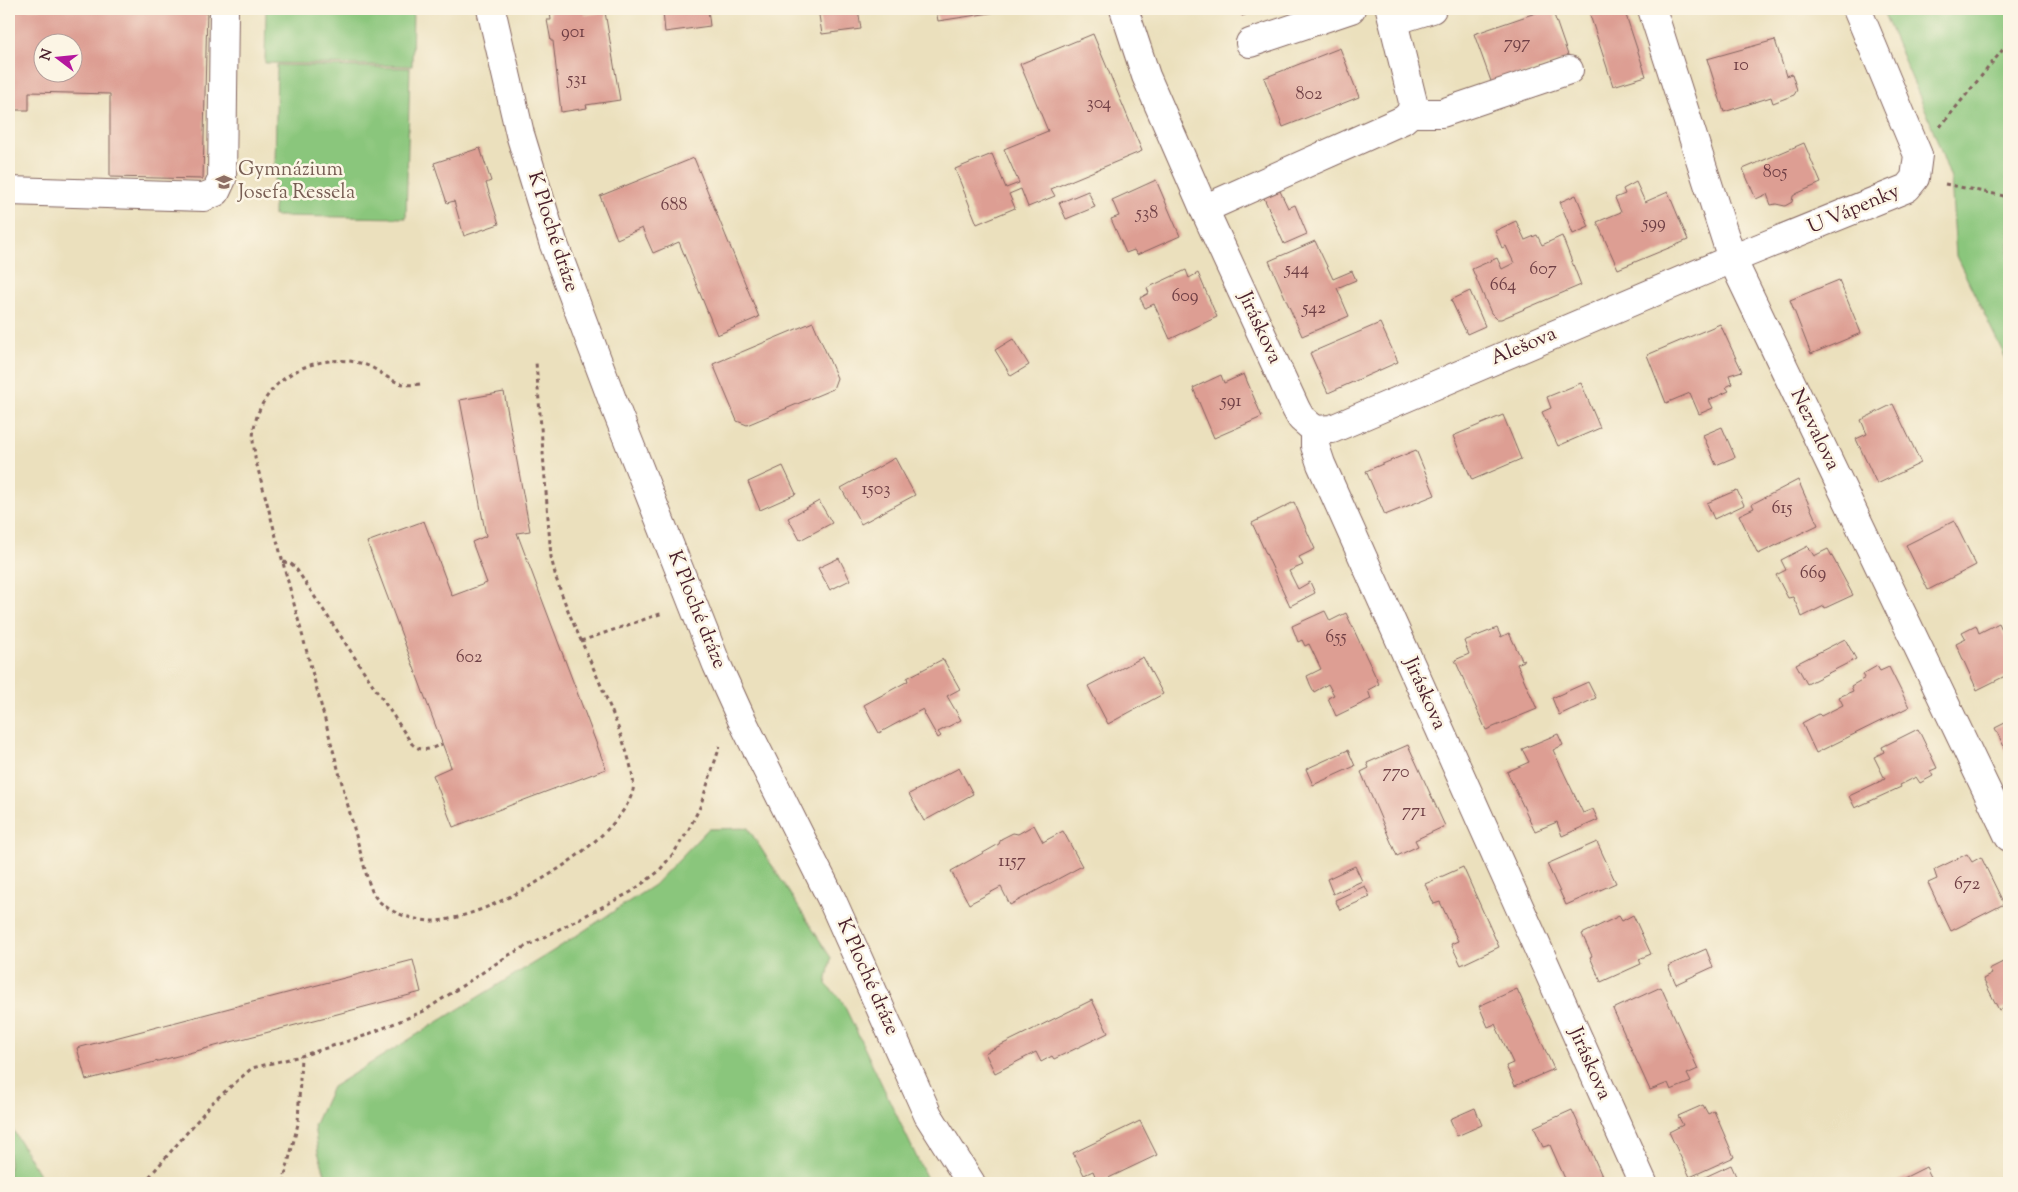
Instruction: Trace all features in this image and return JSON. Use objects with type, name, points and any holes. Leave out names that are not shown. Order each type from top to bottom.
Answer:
[{"type":"street","points":[[9,191],[204,197],[216,192],[222,179],[224,9]]},
{"type":"street","name":"K Ploché dráze","points":[[491,9],[520,134],[553,242],[691,602],[741,718],[832,900],[928,1115],[971,1183]]},
{"type":"street","name":"Jiráskova","points":[[1124,9],[1146,76],[1204,210],[1296,409],[1301,418],[1315,430],[1315,446],[1321,464],[1643,1183]]},
{"type":"street","points":[[1250,43],[1352,9]]},
{"type":"street","points":[[1204,210],[1403,120],[1410,113],[1413,102],[1391,15],[1432,9]]},
{"type":"street","name":"Nezvalova","points":[[1652,9],[1732,260],[2009,837]]},
{"type":"street","points":[[1857,9],[1916,166]]},
{"type":"street","points":[[1410,113],[1442,113],[1569,70]]},
{"type":"street","name":"U Vápenky","points":[[1732,260],[1907,188],[1916,166]]},
{"type":"street","name":"Alešova","points":[[1315,430],[1332,429],[1732,260]]},
{"type":"path","points":[[2009,42],[1916,166],[2009,197]]},
{"type":"path","points":[[420,384],[402,385],[362,363],[334,360],[303,367],[290,373],[277,384],[267,397],[256,420],[253,438],[256,458],[367,878],[375,896],[384,905],[404,915],[431,921],[444,920],[489,905],[532,884],[569,862],[605,831],[619,815],[633,790],[634,777],[617,724],[556,578],[551,557],[536,362]]},
{"type":"path","points":[[283,562],[295,566],[412,744],[424,750],[442,744]]},
{"type":"path","points":[[581,641],[691,602]]},
{"type":"path","points":[[144,1183],[214,1100],[252,1068],[301,1056],[364,1036],[424,1011],[510,955],[631,892],[658,872],[688,831],[700,807],[722,740],[730,728],[741,718]]},
{"type":"path","points":[[283,1183],[298,1124],[301,1056]]},
{"type":"green space","points":[[266,9],[413,9],[412,66],[265,63]]},
{"type":"green space","points":[[1882,9],[2009,9],[2009,365],[1956,256],[1951,179],[1928,116]]},
{"type":"green space","points":[[277,65],[410,68],[406,218],[274,216]]},
{"type":"green space","points":[[748,828],[831,958],[826,984],[842,1001],[929,1183],[328,1183],[318,1152],[314,1126],[332,1087],[553,951],[654,885],[708,829]]},
{"type":"green space","points":[[9,1123],[44,1183],[9,1183]]},
{"type":"building","points":[[9,9],[207,9],[203,179],[110,177],[110,94],[29,92],[29,110],[12,110],[13,92],[9,92]]},
{"type":"building","points":[[561,9],[584,9],[585,15],[605,12],[620,100],[586,105],[587,108],[561,112],[553,41],[551,41],[547,20],[551,20],[550,12]]},
{"type":"building","points":[[708,9],[710,26],[665,32],[663,12]]},
{"type":"building","points":[[818,9],[858,9],[861,29],[822,34]]},
{"type":"building","points":[[936,9],[1010,9],[1010,10],[938,21]]},
{"type":"building","points":[[1240,9],[1263,9],[1242,16]]},
{"type":"building","points":[[1547,9],[1552,9],[1569,58],[1492,84],[1474,34]]},
{"type":"building","points":[[1588,9],[1624,9],[1646,76],[1613,86]]},
{"type":"building","points":[[1093,34],[1142,151],[1051,189],[1055,196],[1028,207],[1021,189],[1009,194],[1015,208],[977,224],[955,169],[992,154],[1006,188],[1019,183],[1004,149],[1048,131],[1020,64]]},
{"type":"building","points":[[1775,40],[1786,76],[1792,74],[1797,90],[1794,95],[1773,103],[1771,97],[1724,112],[1707,59]]},
{"type":"building","points":[[1340,48],[1359,97],[1283,127],[1264,78]]},
{"type":"building","points":[[1804,143],[1821,183],[1793,196],[1792,202],[1785,206],[1771,205],[1767,194],[1756,199],[1743,169]]},
{"type":"building","points":[[480,148],[491,181],[486,183],[499,224],[464,236],[454,201],[447,203],[434,163]]},
{"type":"building","points":[[694,158],[759,317],[717,335],[679,242],[653,253],[642,228],[617,239],[600,196]]},
{"type":"building","points":[[1156,180],[1180,236],[1137,255],[1134,250],[1126,253],[1111,219],[1119,216],[1112,200]]},
{"type":"building","points":[[1636,182],[1645,202],[1668,192],[1688,240],[1618,269],[1597,222],[1621,212],[1615,198],[1625,194],[1623,189]]},
{"type":"building","points":[[1088,191],[1095,207],[1066,219],[1059,203]]},
{"type":"building","points":[[1280,191],[1288,208],[1295,205],[1307,234],[1284,244],[1264,198]]},
{"type":"building","points":[[1576,195],[1589,227],[1573,234],[1560,202]]},
{"type":"building","points":[[1516,221],[1525,240],[1537,235],[1542,245],[1562,236],[1581,285],[1501,319],[1497,319],[1491,313],[1472,269],[1497,258],[1502,269],[1514,263],[1506,246],[1502,248],[1495,231]]},
{"type":"building","points":[[1315,241],[1333,279],[1352,271],[1356,280],[1337,288],[1349,316],[1302,336],[1269,261]]},
{"type":"building","points":[[1186,270],[1189,278],[1198,273],[1217,317],[1170,339],[1154,304],[1145,308],[1140,298],[1149,293],[1147,288]]},
{"type":"building","points":[[1839,280],[1861,333],[1811,354],[1790,300]]},
{"type":"building","points":[[1470,291],[1485,326],[1467,334],[1451,300]]},
{"type":"building","points":[[813,322],[837,378],[833,389],[747,425],[737,421],[713,364]]},
{"type":"building","points":[[1380,323],[1398,362],[1328,393],[1310,353]]},
{"type":"building","points":[[1720,324],[1742,371],[1729,375],[1732,384],[1726,387],[1729,391],[1709,400],[1713,408],[1699,414],[1690,393],[1666,403],[1647,355]]},
{"type":"building","points":[[1013,339],[1029,365],[1011,376],[995,350]]},
{"type":"building","points":[[1244,374],[1262,417],[1214,438],[1193,388],[1221,375],[1224,383]]},
{"type":"building","points":[[1581,383],[1600,428],[1558,446],[1542,412],[1551,408],[1547,397]]},
{"type":"building","points":[[504,392],[530,531],[517,533],[606,769],[453,827],[433,775],[451,767],[367,542],[424,521],[452,596],[487,583],[472,542],[486,536],[460,400]]},
{"type":"building","points":[[1893,404],[1921,463],[1877,484],[1856,439],[1867,434],[1861,420]]},
{"type":"building","points":[[1503,415],[1521,459],[1472,480],[1453,436]]},
{"type":"building","points":[[1722,427],[1735,457],[1716,465],[1703,435]]},
{"type":"building","points":[[1416,450],[1435,495],[1385,515],[1366,471]]},
{"type":"building","points":[[895,458],[915,495],[861,524],[841,488]]},
{"type":"building","points":[[783,466],[796,494],[760,510],[748,482]]},
{"type":"building","points":[[1798,480],[1818,525],[1758,554],[1739,515],[1754,508],[1752,504]]},
{"type":"building","points":[[1737,490],[1744,505],[1714,519],[1707,503]]},
{"type":"building","points":[[819,501],[832,523],[800,540],[788,518]]},
{"type":"building","points":[[1294,502],[1315,549],[1299,557],[1303,565],[1289,571],[1298,589],[1310,582],[1315,593],[1290,606],[1252,523]]},
{"type":"building","points":[[1954,521],[1976,565],[1928,590],[1906,545]]},
{"type":"building","points":[[1808,546],[1814,556],[1828,549],[1853,595],[1802,617],[1793,597],[1788,598],[1776,575],[1786,570],[1781,560]]},
{"type":"building","points":[[839,558],[850,580],[830,590],[818,568]]},
{"type":"building","points":[[1325,611],[1330,621],[1346,613],[1379,684],[1368,690],[1371,699],[1336,716],[1328,698],[1334,695],[1328,684],[1314,692],[1310,684],[1307,676],[1321,669],[1309,644],[1305,646],[1302,640],[1298,642],[1292,626]]},
{"type":"building","points":[[1999,623],[2009,645],[2009,674],[1977,690],[1956,644],[1966,639],[1962,632],[1976,625],[1979,633]]},
{"type":"building","points":[[1497,628],[1501,637],[1509,633],[1522,660],[1524,659],[1524,661],[1517,664],[1537,709],[1486,730],[1455,660],[1469,654],[1464,641]]},
{"type":"building","points":[[1845,639],[1856,659],[1807,684],[1796,664]]},
{"type":"building","points":[[1143,657],[1163,694],[1108,724],[1088,686]]},
{"type":"building","points":[[943,659],[960,689],[947,696],[961,720],[938,732],[941,736],[938,738],[923,709],[879,733],[864,705],[908,681],[907,678]]},
{"type":"building","points":[[1877,666],[1880,671],[1889,667],[1909,707],[1816,753],[1802,723],[1843,705],[1839,697],[1853,691],[1851,686],[1865,678],[1863,674]]},
{"type":"building","points":[[1588,682],[1596,698],[1559,715],[1552,698]]},
{"type":"building","points":[[2009,721],[2009,757],[1995,728]]},
{"type":"building","points":[[1918,729],[1937,768],[1930,771],[1933,776],[1920,783],[1916,777],[1900,785],[1901,787],[1855,808],[1849,796],[1885,779],[1874,757],[1884,752],[1882,747]]},
{"type":"building","points":[[1558,734],[1563,745],[1553,750],[1583,813],[1593,809],[1598,820],[1562,836],[1557,822],[1535,831],[1507,772],[1529,762],[1522,749]]},
{"type":"building","points":[[1408,745],[1445,826],[1415,840],[1418,846],[1397,856],[1361,772],[1369,768],[1367,763]]},
{"type":"building","points":[[1348,750],[1355,766],[1313,785],[1306,769]]},
{"type":"building","points":[[959,768],[973,794],[924,821],[909,794]]},
{"type":"building","points":[[1034,825],[1043,842],[1063,831],[1082,866],[1010,905],[1001,887],[969,904],[951,871],[999,844],[1001,839],[1013,833],[1018,834]]},
{"type":"building","points":[[1597,842],[1616,883],[1566,905],[1547,864]]},
{"type":"building","points":[[1967,854],[1972,862],[1981,857],[2004,904],[1951,931],[1928,883],[1937,879],[1934,870]]},
{"type":"building","points":[[1355,866],[1362,881],[1333,894],[1327,879]]},
{"type":"building","points":[[1463,867],[1499,947],[1461,965],[1451,944],[1458,941],[1440,902],[1434,904],[1425,884]]},
{"type":"building","points":[[1365,886],[1370,897],[1340,910],[1335,900]]},
{"type":"building","points":[[1633,915],[1651,954],[1639,959],[1641,964],[1601,982],[1582,934],[1619,916],[1622,921]]},
{"type":"building","points":[[1706,949],[1713,967],[1676,984],[1668,966]]},
{"type":"building","points":[[2009,959],[2009,1002],[2007,1003],[2009,1006],[1999,1010],[1983,979],[1992,974],[1989,969]]},
{"type":"building","points":[[413,960],[421,992],[86,1080],[77,1048]]},
{"type":"building","points":[[1661,987],[1698,1069],[1687,1074],[1691,1082],[1671,1090],[1668,1083],[1650,1090],[1613,1009]]},
{"type":"building","points":[[1517,989],[1554,1069],[1515,1086],[1506,1066],[1513,1063],[1495,1024],[1488,1027],[1479,1006]]},
{"type":"building","points":[[1092,1000],[1108,1033],[1054,1059],[1052,1056],[1041,1062],[1036,1052],[995,1073],[985,1053]]},
{"type":"building","points":[[1703,1105],[1708,1114],[1714,1111],[1734,1157],[1690,1177],[1669,1132],[1683,1125],[1678,1116]]},
{"type":"building","points":[[1475,1108],[1482,1125],[1457,1136],[1450,1119]]},
{"type":"building","points":[[1572,1110],[1605,1183],[1567,1183],[1550,1145],[1543,1147],[1534,1127]]},
{"type":"building","points":[[1140,1121],[1157,1155],[1098,1183],[1093,1171],[1084,1175],[1073,1153]]},
{"type":"building","points":[[1731,1165],[1739,1183],[1708,1183],[1705,1177]]},
{"type":"building","points":[[1926,1167],[1934,1183],[1894,1183]]},
{"type":"place","name":"Gymnázium Josefa Ressela","points":[[224,182]]}]
